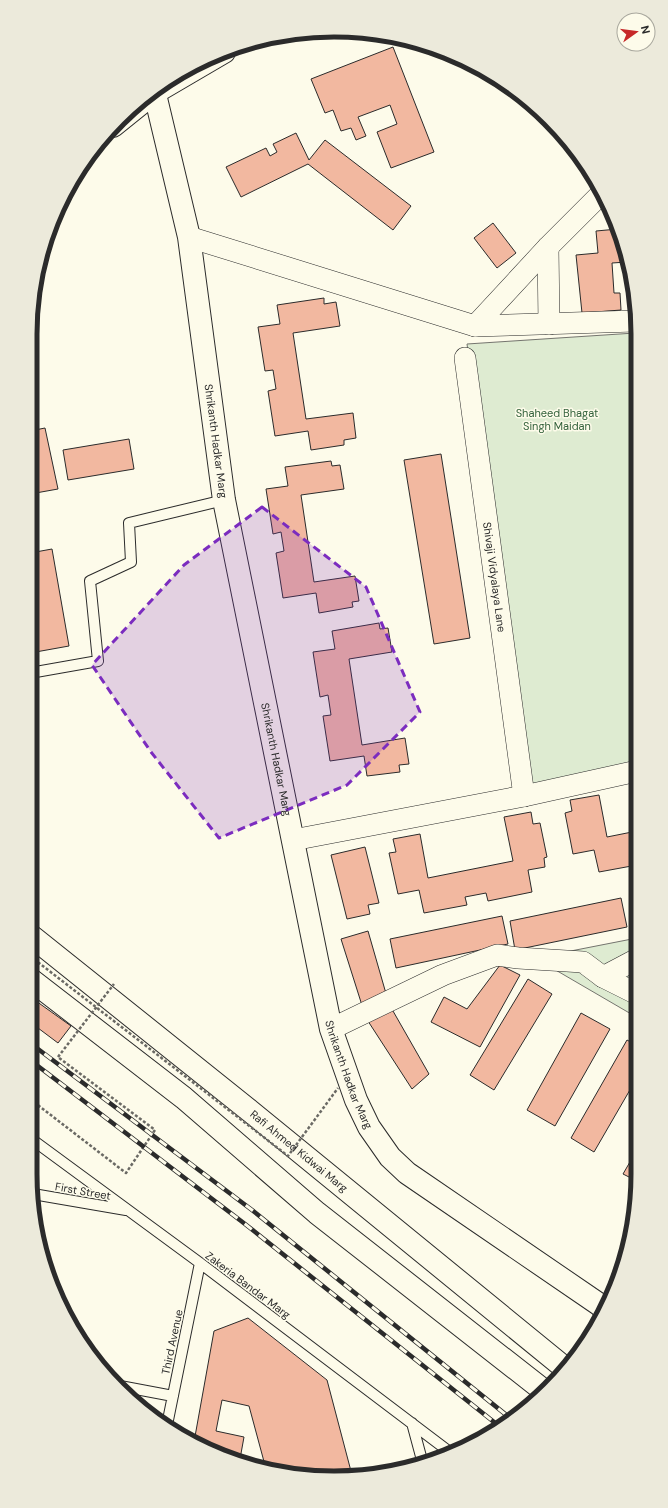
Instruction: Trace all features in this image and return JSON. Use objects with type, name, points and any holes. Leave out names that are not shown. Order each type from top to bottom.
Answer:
[{"type":"main road","name":"Shrikanth Hadkar Marg","points":[[155,96],[189,237],[224,500],[331,1029],[356,1100],[369,1127],[390,1157],[407,1173],[600,1305]]},
{"type":"main road","name":"Rafi Ahmed Kidwai Marg","points":[[37,941],[250,1110],[561,1366]]},
{"type":"main road","points":[[37,984],[184,1098],[317,1213],[540,1388]]},
{"type":"street","points":[[475,326],[548,247],[597,198]]},
{"type":"street","points":[[189,237],[475,326],[630,321]]},
{"type":"street","points":[[548,247],[549,324]]},
{"type":"street","name":"Shivaji Vidyalaya Lane","points":[[465,358],[524,796]]},
{"type":"street","points":[[293,840],[524,796],[631,772]]},
{"type":"street","points":[[331,1029],[443,976],[497,955],[518,958],[583,962],[603,977],[631,991]]},
{"type":"street","points":[[603,977],[631,962]]},
{"type":"lane","points":[[37,672],[98,661],[90,581],[131,562],[129,523],[224,500]]},
{"type":"lane","name":"Zakeria Bandar Marg","points":[[37,1143],[200,1263],[446,1449]]},
{"type":"lane","name":"First Street","points":[[38,1195],[128,1211]]},
{"type":"lane","name":"Third Avenue","points":[[168,1420],[200,1263]]},
{"type":"lane","points":[[128,1387],[173,1396]]},
{"type":"lane","points":[[412,1424],[421,1458]]},
{"type":"path","points":[[37,961],[288,1156],[338,1088]]},
{"type":"path","points":[[37,1104],[126,1173],[155,1130],[58,1057],[114,984]]},
{"type":"highlighted area","points":[[262,507],[366,587],[420,712],[347,785],[219,838],[151,752],[92,665],[184,565]]},
{"type":"green space","name":"Shaheed Bhagat Singh Maidan","points":[[631,333],[631,771],[527,792],[467,344]]},
{"type":"green space","points":[[631,939],[631,1014],[535,958]]},
{"type":"building","points":[[393,47],[434,152],[391,168],[377,132],[397,124],[390,105],[358,117],[366,136],[356,140],[351,128],[341,131],[333,110],[325,113],[311,79]]},
{"type":"building","points":[[296,133],[309,160],[325,140],[411,206],[393,230],[308,164],[241,197],[226,167],[266,148],[270,156],[277,152],[273,144]]},
{"type":"building","points":[[493,223],[516,253],[497,268],[474,238]]},
{"type":"building","points":[[612,230],[621,257],[622,262],[612,263],[614,293],[620,293],[621,310],[582,313],[576,255],[598,253],[596,231]]},
{"type":"building","points":[[324,298],[324,304],[336,302],[340,326],[293,333],[306,419],[353,413],[356,438],[344,440],[344,445],[311,450],[308,431],[275,436],[268,391],[276,389],[273,370],[265,371],[258,327],[280,324],[277,305]]},
{"type":"building","points":[[45,428],[58,489],[37,493],[37,430]]},
{"type":"building","points":[[129,439],[134,469],[68,480],[63,450]]},
{"type":"building","points":[[441,454],[470,638],[434,644],[404,460]]},
{"type":"building","points":[[331,461],[332,466],[340,465],[344,489],[301,495],[314,582],[355,576],[359,601],[352,602],[353,607],[319,613],[316,593],[283,598],[276,553],[284,551],[281,532],[273,534],[266,489],[288,486],[285,467]]},
{"type":"building","points":[[52,549],[69,646],[37,652],[37,552]]},
{"type":"building","points":[[379,623],[380,629],[388,628],[392,652],[349,659],[362,745],[405,738],[409,764],[399,765],[400,772],[367,776],[364,756],[330,761],[323,716],[331,715],[328,695],[320,697],[313,652],[335,649],[332,631]]},
{"type":"building","points":[[599,795],[607,837],[631,832],[631,866],[599,872],[594,850],[573,854],[565,813],[572,811],[570,800]]},
{"type":"building","points":[[531,812],[533,824],[540,823],[547,857],[544,858],[545,867],[528,870],[532,892],[488,901],[486,893],[465,897],[467,905],[424,913],[419,890],[398,894],[389,853],[396,852],[393,839],[420,834],[428,878],[513,861],[504,817]]},
{"type":"building","points":[[365,847],[379,903],[368,905],[370,914],[347,919],[331,855]]},
{"type":"building","points":[[621,898],[627,927],[515,950],[510,921]]},
{"type":"building","points":[[502,916],[508,944],[396,968],[390,939]]},
{"type":"building","points":[[368,931],[389,1004],[429,1074],[412,1089],[366,1018],[341,939]]},
{"type":"building","points":[[500,965],[520,975],[480,1047],[431,1022],[444,997],[467,1009]]},
{"type":"building","points":[[528,979],[552,994],[494,1090],[470,1075]]},
{"type":"building","points":[[37,1002],[71,1026],[58,1043],[37,1027]]},
{"type":"building","points":[[581,1013],[610,1029],[555,1126],[527,1110]]},
{"type":"building","points":[[627,1040],[631,1042],[631,1088],[594,1152],[571,1138]]},
{"type":"building","points":[[631,1160],[631,1178],[623,1174]]},
{"type":"building","points":[[248,1318],[327,1380],[351,1470],[315,1470],[264,1463],[249,1406],[222,1400],[216,1431],[244,1437],[241,1456],[195,1436],[214,1331]]},
{"type":"railway","points":[[37,1048],[252,1210],[507,1416]]},
{"type":"railway","points":[[37,1065],[245,1224],[495,1423]]}]
